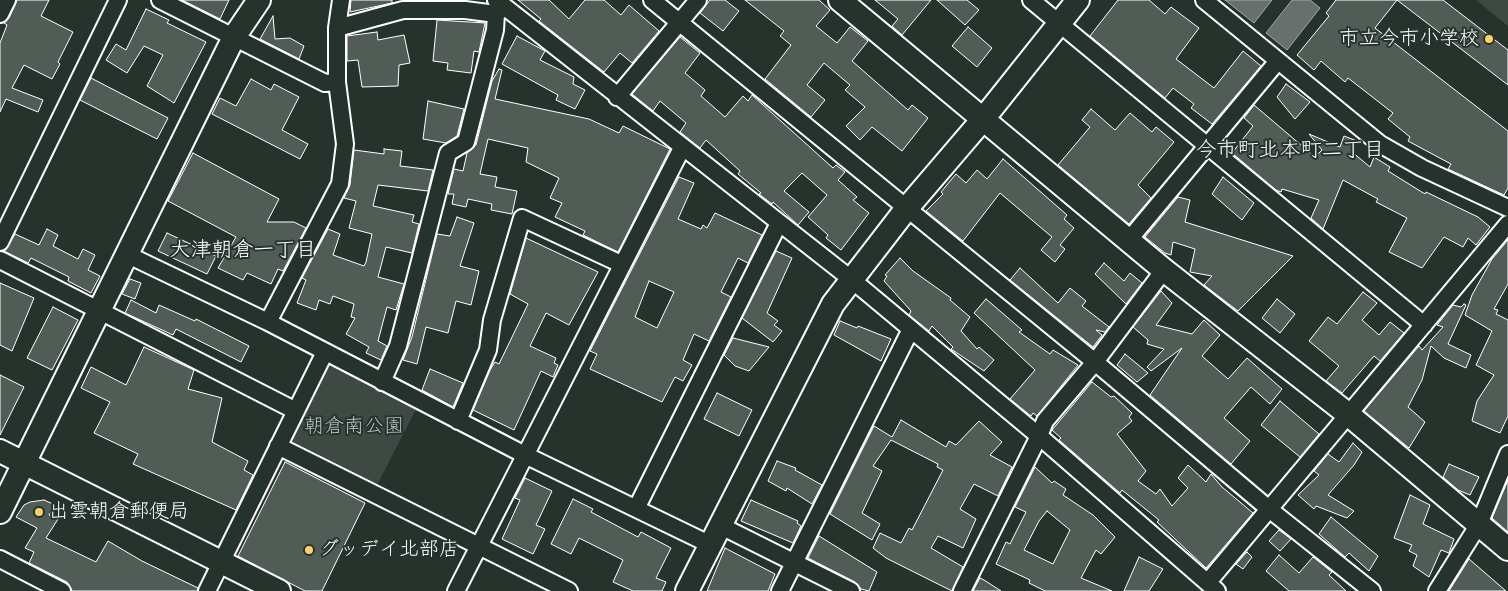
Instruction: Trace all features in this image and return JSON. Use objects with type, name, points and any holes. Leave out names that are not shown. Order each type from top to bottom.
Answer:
[{"type":"street","points":[[0,14],[7,0]]},
{"type":"street","points":[[0,242],[118,0]]},
{"type":"street","points":[[160,0],[325,83],[337,82]]},
{"type":"street","points":[[0,512],[234,37],[259,0]]},
{"type":"street","points":[[268,322],[340,184],[345,144],[337,82],[337,28],[341,0]]},
{"type":"street","points":[[652,0],[1095,362],[1269,509],[1372,591]]},
{"type":"street","points":[[617,96],[698,0]]},
{"type":"street","points":[[840,0],[984,118],[1164,270],[1349,415],[1508,549]]},
{"type":"street","points":[[1030,0],[1424,324]]},
{"type":"street","points":[[688,591],[833,304],[850,279],[907,208],[984,118],[1078,0]]},
{"type":"street","points":[[1204,0],[1277,62],[1380,144],[1422,168],[1508,208]]},
{"type":"street","points":[[337,28],[403,10],[465,10],[499,7],[617,96],[850,279],[1039,436],[1212,587],[1269,509],[1508,224]]},
{"type":"street","points":[[382,382],[398,346],[448,153],[466,142],[495,30],[499,7]]},
{"type":"street","points":[[1128,240],[1277,62]]},
{"type":"street","points":[[456,591],[621,264],[682,148]]},
{"type":"street","points":[[458,421],[488,350],[492,320],[522,218],[621,264]]},
{"type":"street","points":[[637,507],[780,223]]},
{"type":"street","points":[[126,254],[268,322],[525,455],[637,507],[794,563],[851,591]]},
{"type":"street","points":[[0,260],[296,411]]},
{"type":"street","points":[[962,591],[1045,421],[1095,362],[1164,270]]},
{"type":"street","points":[[780,591],[911,329]]},
{"type":"street","points":[[206,591],[325,352]]},
{"type":"street","points":[[278,446],[569,591]]},
{"type":"street","points":[[0,451],[279,591]]},
{"type":"street","points":[[1437,591],[1479,524],[1508,454]]},
{"type":"street","points":[[0,559],[62,591]]},
{"type":"green space","points":[[1476,0],[1508,0],[1508,26]]},
{"type":"green space","name":"朝倉南公園","points":[[331,366],[416,409],[376,487],[295,446],[291,437],[325,370]]},
{"type":"shaded area","points":[[1225,0],[1272,0],[1254,23]]},
{"type":"shaded area","points":[[1292,0],[1310,0],[1320,8],[1287,50],[1266,33]]},
{"type":"building","points":[[17,0],[49,0],[41,16],[73,32],[52,79],[24,65],[12,88],[43,100],[38,112],[6,99],[0,112],[0,43],[7,25],[4,23],[9,18]]},
{"type":"building","points":[[182,0],[229,0],[220,19]]},
{"type":"building","points":[[351,0],[392,0],[392,3],[350,12]]},
{"type":"building","points":[[518,0],[549,0],[569,19],[585,0],[604,0],[621,15],[629,5],[659,31],[632,63],[620,53],[604,72],[539,21],[541,19]]},
{"type":"building","points":[[710,0],[725,0],[739,11],[723,31],[700,13]]},
{"type":"building","points":[[745,0],[819,0],[830,10],[816,26],[837,43],[850,27],[868,41],[852,61],[908,110],[912,105],[928,118],[902,151],[872,127],[860,140],[846,126],[865,107],[845,90],[850,85],[824,63],[807,85],[825,100],[811,117],[765,79],[791,45],[780,36],[784,31]]},
{"type":"building","points":[[875,0],[931,0],[902,35],[892,26],[898,19]]},
{"type":"building","points":[[937,0],[967,0],[979,10],[965,25]]},
{"type":"building","points":[[1118,0],[1149,0],[1165,14],[1171,7],[1199,28],[1176,59],[1214,88],[1243,51],[1261,66],[1212,124],[1191,108],[1194,104],[1173,88],[1165,98],[1090,36]]},
{"type":"building","points":[[1336,0],[1397,0],[1375,28],[1508,131],[1508,188],[1504,195],[1448,169],[1451,164],[1408,141],[1410,137],[1388,119],[1393,113],[1348,78],[1345,82],[1321,61],[1314,70],[1297,55],[1329,16],[1326,13]]},
{"type":"building","points":[[1397,0],[1443,0],[1508,50],[1508,85]]},
{"type":"building","points":[[146,9],[169,20],[167,23],[206,42],[174,103],[147,86],[163,55],[144,46],[127,73],[106,60],[116,44],[126,50]]},
{"type":"building","points":[[273,16],[275,39],[290,38],[304,46],[299,59],[260,39]]},
{"type":"building","points":[[437,20],[485,23],[479,52],[474,51],[471,73],[447,70],[448,63],[433,61]]},
{"type":"building","points":[[968,27],[992,48],[977,67],[952,46]]},
{"type":"building","points":[[377,32],[378,40],[404,35],[410,63],[399,65],[398,86],[362,87],[358,60],[347,61],[347,36]]},
{"type":"building","points":[[517,36],[545,51],[540,60],[574,77],[573,84],[585,90],[575,109],[556,100],[558,95],[502,64]]},
{"type":"building","points":[[680,37],[700,53],[685,73],[705,90],[701,96],[725,117],[743,96],[748,101],[752,95],[833,168],[836,165],[845,172],[838,180],[857,197],[853,200],[869,213],[841,250],[826,238],[828,235],[808,217],[827,195],[802,173],[784,191],[809,212],[798,225],[773,202],[772,204],[759,194],[761,193],[738,174],[740,171],[706,140],[700,148],[680,132],[686,123],[660,101],[653,111],[632,94]]},
{"type":"building","points":[[499,69],[502,70],[495,99],[589,119],[619,133],[623,126],[670,149],[618,252],[583,235],[585,231],[555,217],[562,203],[550,198],[559,178],[526,162],[528,148],[488,139],[480,174],[497,177],[495,187],[517,191],[512,214],[491,210],[492,204],[468,199],[466,207],[452,204],[454,194],[448,194],[454,169],[463,171],[467,153],[476,145],[492,81]]},
{"type":"building","points":[[91,78],[168,118],[157,139],[80,100]]},
{"type":"building","points":[[251,79],[271,90],[274,84],[299,97],[282,130],[308,144],[300,159],[212,114],[220,98],[236,106]]},
{"type":"building","points":[[1286,84],[1310,102],[1295,119],[1277,97]]},
{"type":"building","points":[[428,101],[464,109],[457,136],[446,143],[423,139]]},
{"type":"building","points":[[1254,105],[1315,157],[1322,150],[1309,134],[1340,147],[1344,136],[1357,141],[1351,151],[1370,167],[1374,157],[1390,167],[1388,171],[1425,194],[1426,192],[1478,217],[1490,227],[1476,245],[1468,238],[1463,247],[1444,237],[1422,268],[1389,252],[1407,218],[1376,202],[1378,199],[1343,180],[1323,229],[1311,218],[1319,200],[1282,189],[1281,192],[1276,190],[1232,153],[1253,126],[1244,118]]},
{"type":"building","points":[[1091,109],[1115,130],[1130,113],[1152,132],[1156,127],[1174,142],[1138,185],[1151,198],[1129,224],[1058,165],[1090,127],[1082,120]]},
{"type":"building","points":[[384,149],[402,151],[400,166],[433,170],[428,191],[378,185],[373,206],[414,215],[412,222],[419,224],[412,253],[386,247],[378,277],[404,284],[396,310],[387,307],[378,341],[387,346],[381,360],[366,353],[369,347],[346,334],[355,318],[351,317],[354,304],[333,296],[330,304],[319,300],[316,310],[297,303],[306,280],[302,278],[328,229],[340,234],[333,255],[364,266],[372,234],[349,228],[356,201],[344,198],[350,185],[354,150],[384,154]]},
{"type":"building","points":[[193,153],[279,199],[267,222],[294,222],[306,228],[283,271],[278,269],[271,284],[247,273],[243,280],[218,268],[236,237],[168,201]]},
{"type":"building","points":[[1003,159],[1067,215],[1064,219],[1074,228],[1060,245],[1065,249],[1055,262],[1041,250],[1052,237],[1000,193],[963,241],[926,211],[943,194],[941,192],[956,174],[966,183],[977,170],[987,179]]},
{"type":"building","points":[[679,177],[694,183],[678,219],[701,229],[703,225],[707,228],[715,213],[762,235],[748,263],[738,258],[721,292],[731,297],[709,341],[694,334],[683,360],[692,365],[683,381],[675,377],[662,402],[590,369],[597,354],[590,351]],"holes":[[[649,281],[674,292],[657,328],[635,317]]]},
{"type":"building","points":[[1223,177],[1254,203],[1242,220],[1212,194]]},
{"type":"building","points":[[1178,197],[1190,200],[1185,222],[1293,256],[1238,311],[1204,285],[1212,276],[1190,272],[1195,249],[1173,242],[1171,255],[1165,253],[1145,237]]},
{"type":"building","points":[[457,217],[474,223],[460,266],[479,271],[471,305],[456,301],[448,333],[426,327],[417,364],[403,360],[412,337],[437,234],[450,236]]},
{"type":"building","points":[[47,229],[58,235],[53,246],[78,259],[83,249],[95,255],[88,270],[100,276],[91,293],[68,281],[69,277],[31,258],[28,263],[4,251],[15,234],[39,245]]},
{"type":"building","points":[[167,233],[216,256],[207,274],[158,251]]},
{"type":"building","points":[[526,238],[598,272],[569,325],[546,313],[530,346],[556,358],[554,363],[558,365],[553,377],[541,371],[514,430],[473,410],[490,370],[495,362],[499,364],[528,304],[510,294]]},
{"type":"building","points":[[1508,240],[1508,284],[1494,309],[1498,310],[1496,314],[1508,320],[1508,416],[1500,433],[1472,421],[1477,401],[1494,375],[1476,365],[1492,331],[1465,315],[1472,295],[1492,259]]},
{"type":"building","points":[[776,251],[792,258],[767,313],[778,321],[774,325],[782,331],[773,342],[742,318]]},
{"type":"building","points":[[900,258],[913,271],[951,298],[950,300],[970,317],[961,331],[977,349],[979,347],[994,360],[984,371],[951,349],[953,347],[932,326],[929,331],[909,315],[911,311],[884,281],[887,276],[885,275]]},
{"type":"building","points":[[1104,263],[1124,281],[1130,273],[1142,283],[1126,304],[1095,274]]},
{"type":"building","points":[[1020,268],[1058,303],[1070,288],[1086,301],[1082,306],[1109,327],[1105,332],[1096,330],[1102,335],[1093,347],[1010,280]]},
{"type":"building","points":[[130,279],[141,283],[135,299],[122,294]]},
{"type":"building","points":[[0,283],[34,298],[12,351],[0,345]]},
{"type":"building","points":[[1161,291],[1172,303],[1156,325],[1192,334],[1204,320],[1220,335],[1202,356],[1228,379],[1247,358],[1282,389],[1270,404],[1251,387],[1224,418],[1250,441],[1231,464],[1150,395],[1182,348],[1151,371],[1147,367],[1164,349],[1147,344],[1148,340],[1133,327]]},
{"type":"building","points":[[1363,292],[1377,303],[1362,320],[1379,335],[1390,322],[1404,333],[1380,361],[1374,356],[1342,393],[1326,381],[1339,366],[1309,341],[1328,317],[1337,324]]},
{"type":"building","points":[[986,299],[1022,330],[1019,332],[1050,354],[1053,350],[1078,365],[1037,416],[1033,413],[1031,416],[1010,399],[1035,370],[974,313]]},
{"type":"building","points":[[1277,299],[1295,314],[1280,333],[1262,318]]},
{"type":"building","points":[[131,300],[156,313],[159,305],[195,321],[196,319],[249,346],[241,362],[176,329],[173,335],[125,313]]},
{"type":"building","points":[[1464,304],[1466,305],[1448,344],[1471,355],[1466,368],[1444,358],[1431,346],[1422,380],[1408,407],[1425,422],[1409,448],[1364,411],[1419,346],[1422,350],[1443,327],[1437,325],[1453,305],[1461,307]]},
{"type":"building","points":[[53,307],[78,320],[52,370],[27,358]]},
{"type":"building","points":[[840,321],[891,339],[881,361],[834,335]]},
{"type":"building","points":[[733,338],[769,347],[749,371],[735,366],[724,355]]},
{"type":"building","points":[[144,347],[194,370],[188,389],[222,398],[212,442],[248,461],[244,470],[253,475],[236,510],[133,464],[138,454],[94,433],[110,402],[81,388],[91,367],[126,385]]},
{"type":"building","points":[[1125,354],[1148,373],[1137,382],[1117,365]]},
{"type":"building","points":[[430,369],[463,383],[453,407],[422,390]]},
{"type":"building","points":[[0,375],[24,387],[0,435]]},
{"type":"building","points":[[1092,382],[1111,397],[1114,396],[1132,413],[1129,417],[1132,421],[1117,434],[1146,471],[1138,481],[1156,494],[1160,489],[1172,506],[1188,488],[1178,478],[1188,465],[1206,482],[1211,474],[1222,487],[1253,513],[1206,568],[1157,522],[1159,520],[1122,490],[1120,493],[1059,440],[1061,438],[1052,430]]},
{"type":"building","points":[[717,393],[752,410],[739,436],[704,419]]},
{"type":"building","points":[[1280,401],[1319,434],[1300,457],[1261,425]]},
{"type":"building","points":[[901,420],[946,447],[949,441],[956,445],[979,421],[1002,442],[990,455],[1012,467],[998,496],[974,484],[960,509],[976,519],[963,548],[938,536],[931,548],[963,567],[952,591],[886,558],[873,548],[880,533],[901,543],[909,528],[912,530],[943,470],[937,467],[938,464],[891,440],[873,466],[882,471],[862,513],[880,524],[872,540],[830,514],[874,426],[892,437]]},
{"type":"building","points":[[1353,443],[1362,452],[1354,465],[1328,495],[1354,511],[1347,518],[1316,506],[1314,509],[1298,495],[1319,475],[1314,471],[1328,454],[1339,462]]},
{"type":"building","points":[[777,461],[796,468],[795,470],[822,485],[812,504],[787,488],[786,491],[768,481]]},
{"type":"building","points":[[285,462],[365,503],[322,591],[305,591],[238,556]]},
{"type":"building","points":[[1449,464],[1479,477],[1470,495],[1458,490],[1443,477]]},
{"type":"building","points":[[1035,467],[1052,483],[1054,481],[1066,489],[1063,495],[1093,515],[1115,537],[1101,554],[1096,550],[1081,578],[1112,591],[1045,591],[1029,583],[1030,580],[996,564],[1006,542],[1010,544],[1026,512],[1015,507]],"holes":[[[1047,511],[1070,530],[1053,564],[1024,550],[1039,521]]]},
{"type":"building","points":[[525,478],[552,491],[536,525],[545,529],[533,554],[502,539],[520,500],[515,498]]},
{"type":"building","points":[[1508,480],[1508,532],[1492,518]]},
{"type":"building","points":[[1410,495],[1430,505],[1423,524],[1454,539],[1449,553],[1441,550],[1429,577],[1413,566],[1417,555],[1409,551],[1412,545],[1394,538]]},
{"type":"building","points":[[573,499],[593,509],[591,512],[638,537],[641,532],[671,548],[656,578],[666,582],[662,591],[633,591],[613,582],[623,560],[579,538],[571,554],[551,544]]},
{"type":"building","points":[[44,500],[55,505],[49,515],[58,519],[46,538],[96,562],[108,541],[142,561],[198,588],[197,591],[72,591],[67,582],[29,563],[34,552],[25,548],[37,528],[16,517],[24,505]]},
{"type":"building","points":[[751,500],[798,521],[797,523],[801,526],[793,543],[741,521]]},
{"type":"building","points":[[1331,517],[1378,556],[1369,571],[1349,553],[1345,557],[1319,534]]},
{"type":"building","points":[[1279,530],[1291,539],[1280,551],[1269,541]]},
{"type":"building","points":[[819,536],[877,572],[869,591],[861,589],[855,582],[808,558]]},
{"type":"building","points":[[725,548],[775,574],[768,591],[707,591]]},
{"type":"building","points":[[1247,552],[1252,557],[1243,569],[1236,564]]},
{"type":"building","points":[[1279,555],[1299,573],[1313,557],[1332,572],[1329,575],[1346,591],[1289,591],[1266,571]]},
{"type":"building","points":[[1139,557],[1163,569],[1149,591],[1124,591]]},
{"type":"building","points":[[1469,559],[1506,591],[1449,591]]},
{"type":"building","points":[[980,578],[984,580],[1001,591],[973,591]]},
{"type":"place","name":"市立今市小学校","points":[[1489,39]]},
{"type":"place","name":"出雲朝倉郵便局","points":[[39,512]]},
{"type":"place","name":"グッデイ北部店","points":[[309,550]]},
{"type":"district","name":"今市町北本町二丁目","points":[[1290,150]]},
{"type":"district","name":"大津朝倉一丁目","points":[[243,250]]}]
